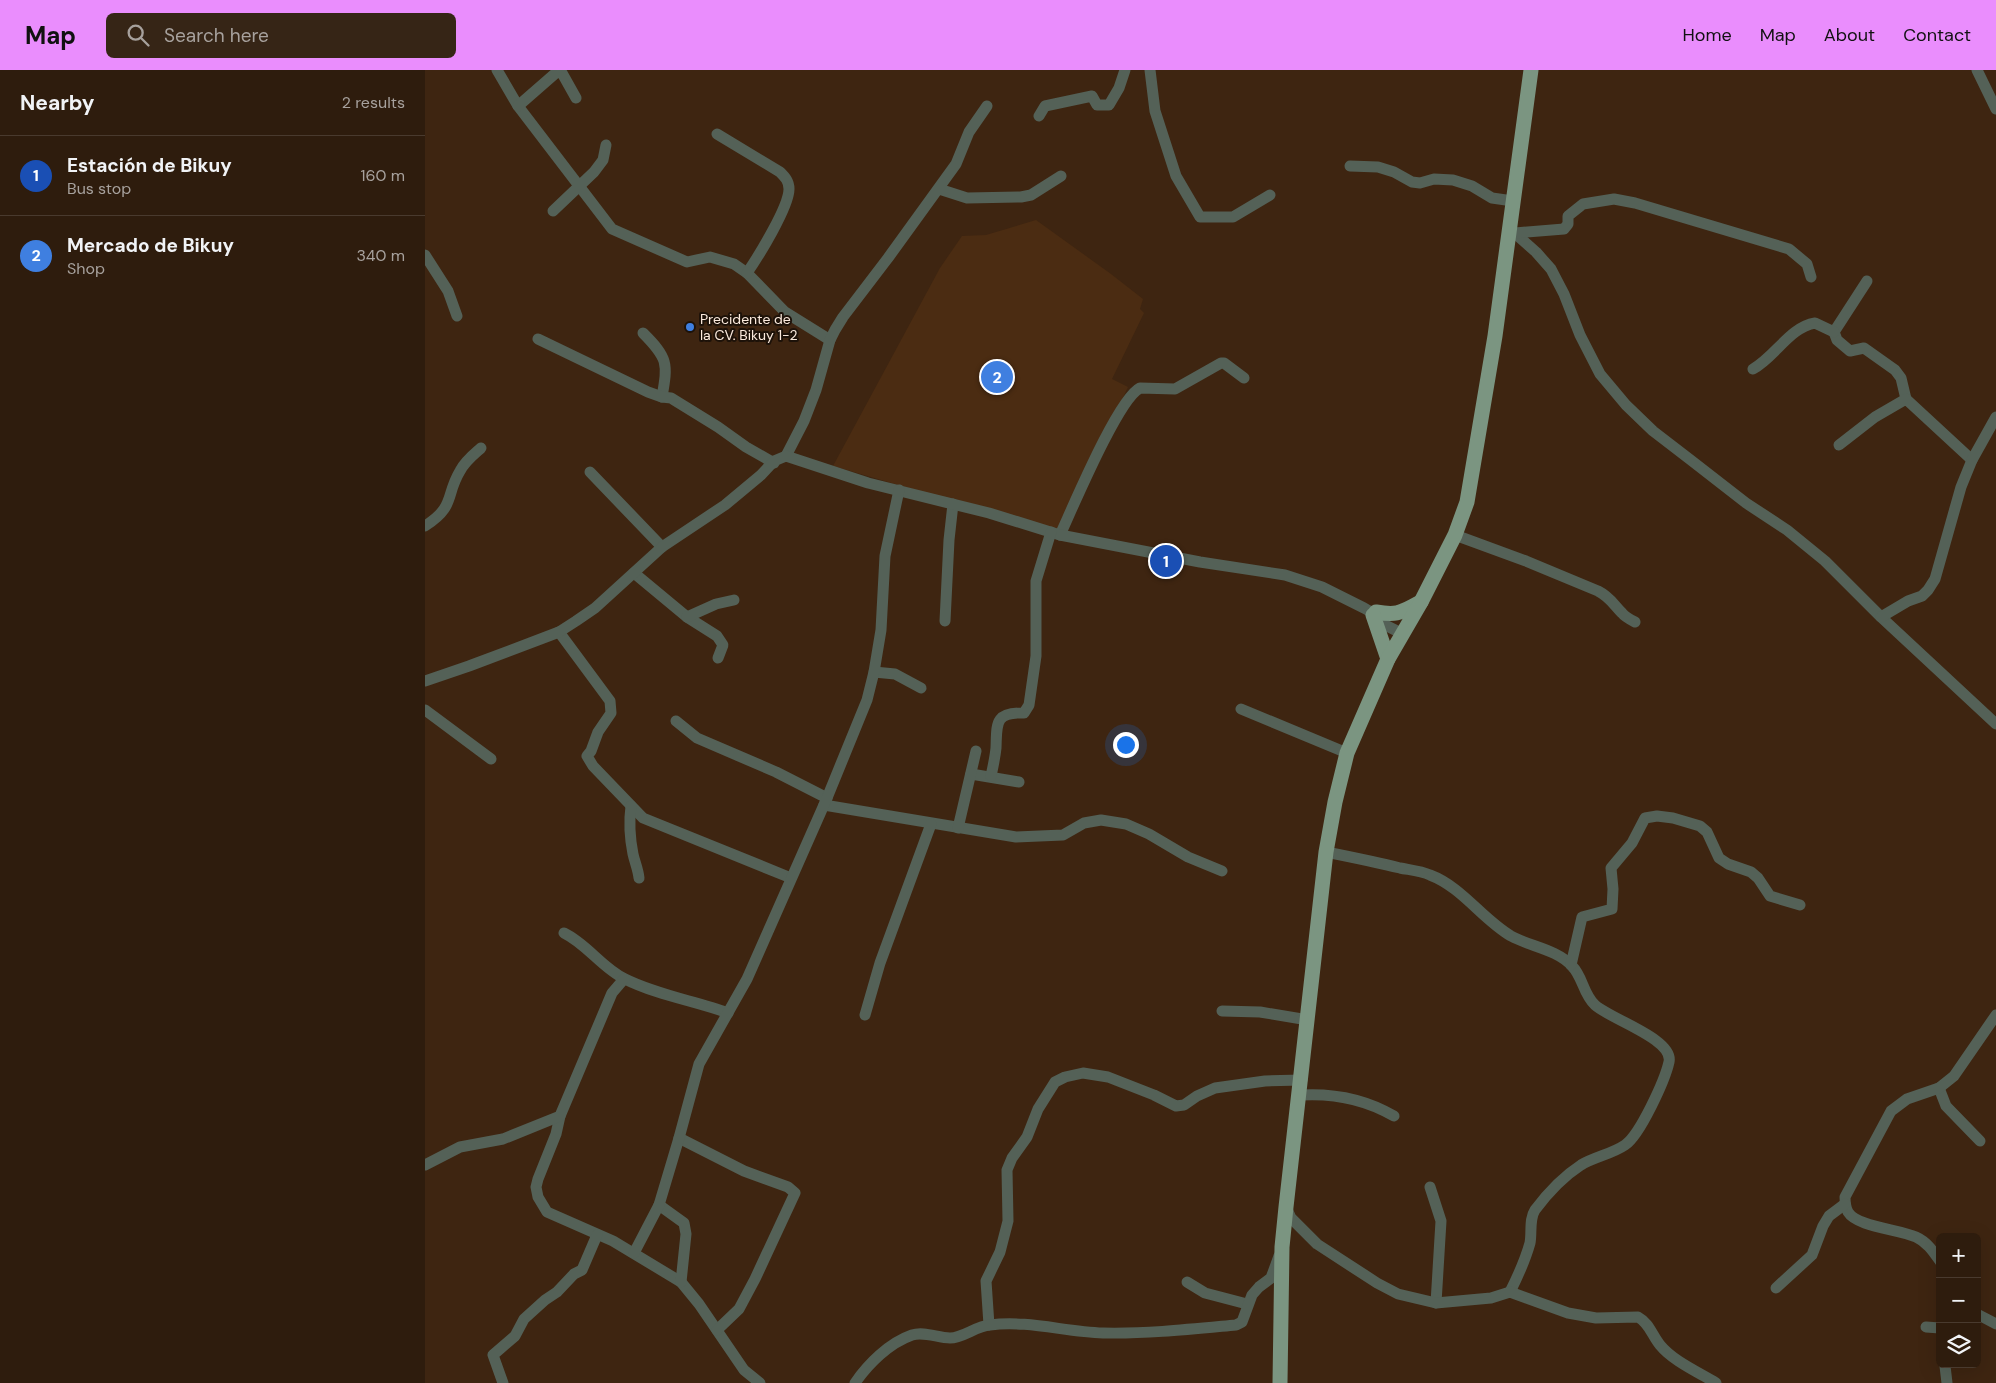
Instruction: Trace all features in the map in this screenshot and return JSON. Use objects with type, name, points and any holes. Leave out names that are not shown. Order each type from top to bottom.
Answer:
[{"type":"main road","points":[[1280,1383],[1282,1247],[1327,852],[1335,802],[1347,753],[1388,659],[1421,602],[1455,535],[1469,492],[1512,231],[1513,201],[1531,70]]},
{"type":"main road","points":[[1388,659],[1373,613],[1402,613],[1421,602]]},
{"type":"street","points":[[497,70],[518,106],[612,229],[687,262],[710,257],[734,264],[747,273],[785,312],[830,340]]},
{"type":"street","points":[[1039,116],[1045,106],[1092,96],[1097,105],[1109,105],[1119,88],[1125,70]]},
{"type":"street","points":[[1150,70],[1155,111],[1176,176],[1200,218],[1233,217],[1270,195]]},
{"type":"street","points":[[518,106],[558,71],[562,73],[576,98]]},
{"type":"street","points":[[1980,72],[1996,109]]},
{"type":"street","points":[[425,681],[559,632],[595,608],[635,574],[662,547],[725,505],[774,462],[786,456],[804,421],[816,390],[830,340],[843,317],[956,164],[969,132],[987,106]]},
{"type":"street","points":[[717,134],[780,172],[786,178],[788,184],[787,197],[775,225],[747,273]]},
{"type":"street","points":[[553,211],[594,172],[603,160],[606,145]]},
{"type":"street","points":[[1350,166],[1378,167],[1394,172],[1412,182],[1420,183],[1434,179],[1453,180],[1472,186],[1492,198],[1513,201]]},
{"type":"street","points":[[939,188],[967,198],[1021,197],[1031,194],[1061,176]]},
{"type":"street","points":[[1512,231],[1564,229],[1568,224],[1568,216],[1583,204],[1613,199],[1635,203],[1789,249],[1807,264],[1811,277]]},
{"type":"street","points":[[1512,231],[1551,269],[1564,294],[1580,335],[1600,374],[1626,405],[1653,431],[1746,503],[1787,530],[1817,555],[1996,724]]},
{"type":"street","points":[[425,255],[449,291],[457,316]]},
{"type":"street","points":[[1833,332],[1867,281]]},
{"type":"street","points":[[1753,369],[1771,356],[1802,327],[1815,323],[1833,332],[1837,340],[1850,351],[1864,348],[1895,370],[1901,378],[1906,399],[1973,460]]},
{"type":"street","points":[[643,334],[659,350],[663,357],[665,377],[662,397]]},
{"type":"street","points":[[538,339],[610,375],[662,397],[671,398],[746,447],[774,462]]},
{"type":"street","points":[[991,776],[996,750],[996,726],[1001,716],[1011,712],[1024,713],[1029,705],[1036,656],[1036,582],[1055,533],[1119,411],[1136,390],[1140,388],[1175,389],[1221,363],[1224,363],[1244,378]]},
{"type":"street","points":[[1839,445],[1875,417],[1906,399]]},
{"type":"street","points":[[1881,617],[1908,601],[1921,596],[1928,590],[1935,579],[1961,487],[1996,417]]},
{"type":"street","points":[[425,526],[441,514],[449,503],[459,472],[466,461],[481,448]]},
{"type":"street","points":[[786,456],[868,483],[953,504],[1055,533],[1183,559],[1285,575],[1323,586],[1373,613],[1388,628],[1405,631]]},
{"type":"street","points":[[590,472],[662,547]]},
{"type":"street","points":[[634,1253],[659,1205],[699,1064],[747,979],[867,700],[875,672],[881,630],[885,556],[899,490]]},
{"type":"street","points":[[945,621],[949,540],[953,504]]},
{"type":"street","points":[[1455,535],[1554,572],[1607,595],[1622,614],[1635,622]]},
{"type":"street","points":[[635,574],[687,617],[722,641],[722,650],[718,658]]},
{"type":"street","points":[[687,617],[716,604],[734,600]]},
{"type":"street","points":[[559,632],[610,701],[611,713],[598,732],[591,751],[587,756],[593,766],[643,818],[791,878]]},
{"type":"street","points":[[875,672],[895,674],[921,688]]},
{"type":"street","points":[[1241,709],[1347,753]]},
{"type":"street","points":[[425,710],[491,759]]},
{"type":"street","points":[[676,722],[697,738],[776,772],[825,801],[931,824],[1016,837],[1063,836],[1083,823],[1101,820],[1127,824],[1149,834],[1188,857],[1222,870]]},
{"type":"street","points":[[959,828],[976,751]]},
{"type":"street","points":[[971,774],[1019,782]]},
{"type":"street","points":[[631,806],[634,856],[639,878]]},
{"type":"street","points":[[1571,965],[1582,917],[1612,909],[1611,868],[1632,843],[1645,818],[1650,816],[1673,818],[1700,826],[1707,832],[1719,858],[1728,864],[1751,872],[1758,878],[1770,896],[1800,905]]},
{"type":"street","points":[[631,824],[643,818]]},
{"type":"street","points":[[865,1015],[880,963],[931,824]]},
{"type":"street","points":[[1327,852],[1430,875],[1452,887],[1511,935],[1554,953],[1571,965],[1580,976],[1589,997],[1595,1005],[1656,1040],[1666,1049],[1670,1059],[1660,1086],[1634,1137],[1625,1145],[1582,1164],[1561,1181],[1533,1212],[1530,1242],[1522,1267],[1510,1292]]},
{"type":"street","points":[[563,933],[576,939],[600,962],[624,979],[728,1013]]},
{"type":"street","points":[[624,979],[612,993],[560,1116],[556,1134],[538,1179],[538,1197],[547,1212],[634,1253],[681,1282],[744,1370],[761,1383]]},
{"type":"street","points":[[1222,1011],[1260,1012],[1308,1020]]},
{"type":"street","points":[[1936,1255],[1929,1245],[1916,1237],[1866,1223],[1854,1217],[1848,1213],[1845,1196],[1891,1111],[1907,1100],[1939,1088],[1954,1076],[1996,1015]]},
{"type":"street","points":[[989,1325],[986,1281],[1000,1252],[1008,1220],[1007,1170],[1012,1158],[1027,1137],[1046,1095],[1055,1082],[1065,1077],[1083,1073],[1091,1074],[1117,1081],[1154,1095],[1176,1106],[1184,1105],[1197,1096],[1215,1088],[1265,1081],[1342,1096],[1381,1108],[1394,1116]]},
{"type":"street","points":[[1939,1088],[1946,1106],[1980,1141]]},
{"type":"street","points":[[425,1165],[460,1147],[503,1139],[560,1116]]},
{"type":"street","points":[[679,1138],[744,1170],[787,1187],[795,1193],[739,1309],[717,1330]]},
{"type":"street","points":[[1430,1187],[1441,1221],[1436,1303]]},
{"type":"street","points":[[1776,1288],[1812,1255],[1823,1226],[1829,1216],[1845,1204]]},
{"type":"street","points":[[659,1205],[684,1223],[686,1242],[681,1282]]},
{"type":"street","points":[[1286,1207],[1298,1227],[1330,1254],[1398,1294],[1436,1303],[1491,1298],[1510,1292],[1568,1313],[1596,1318],[1641,1318],[1650,1328],[1660,1345],[1673,1356],[1716,1383]]},
{"type":"street","points":[[503,1383],[493,1355],[515,1336],[524,1319],[557,1292],[574,1274],[581,1270],[597,1235]]},
{"type":"street","points":[[855,1383],[865,1368],[880,1355],[901,1340],[914,1334],[940,1335],[950,1338],[989,1325],[1045,1326],[1069,1331],[1104,1333],[1236,1325],[1241,1322],[1247,1304],[1259,1286],[1271,1278],[1282,1247]]},
{"type":"street","points":[[1187,1282],[1205,1293],[1247,1304]]},
{"type":"street","points":[[1981,1316],[1996,1324]]},
{"type":"street","points":[[1926,1327],[1936,1328]]},
{"type":"street","points":[[1945,1368],[1947,1383]]},
{"type":"shaded area","points":[[1036,220],[1143,299],[1140,309],[1144,313],[1112,379],[1128,387],[1060,532],[833,466],[940,268],[962,236],[986,235]]},
{"type":"place","name":"Precidente de la CV. Bikuy 1-2","points":[[690,327]]},
{"type":"place","name":"Mercado de Bikuy","points":[[997,377]]},
{"type":"place","name":"Estación de Bikuy","points":[[1166,561]]}]
